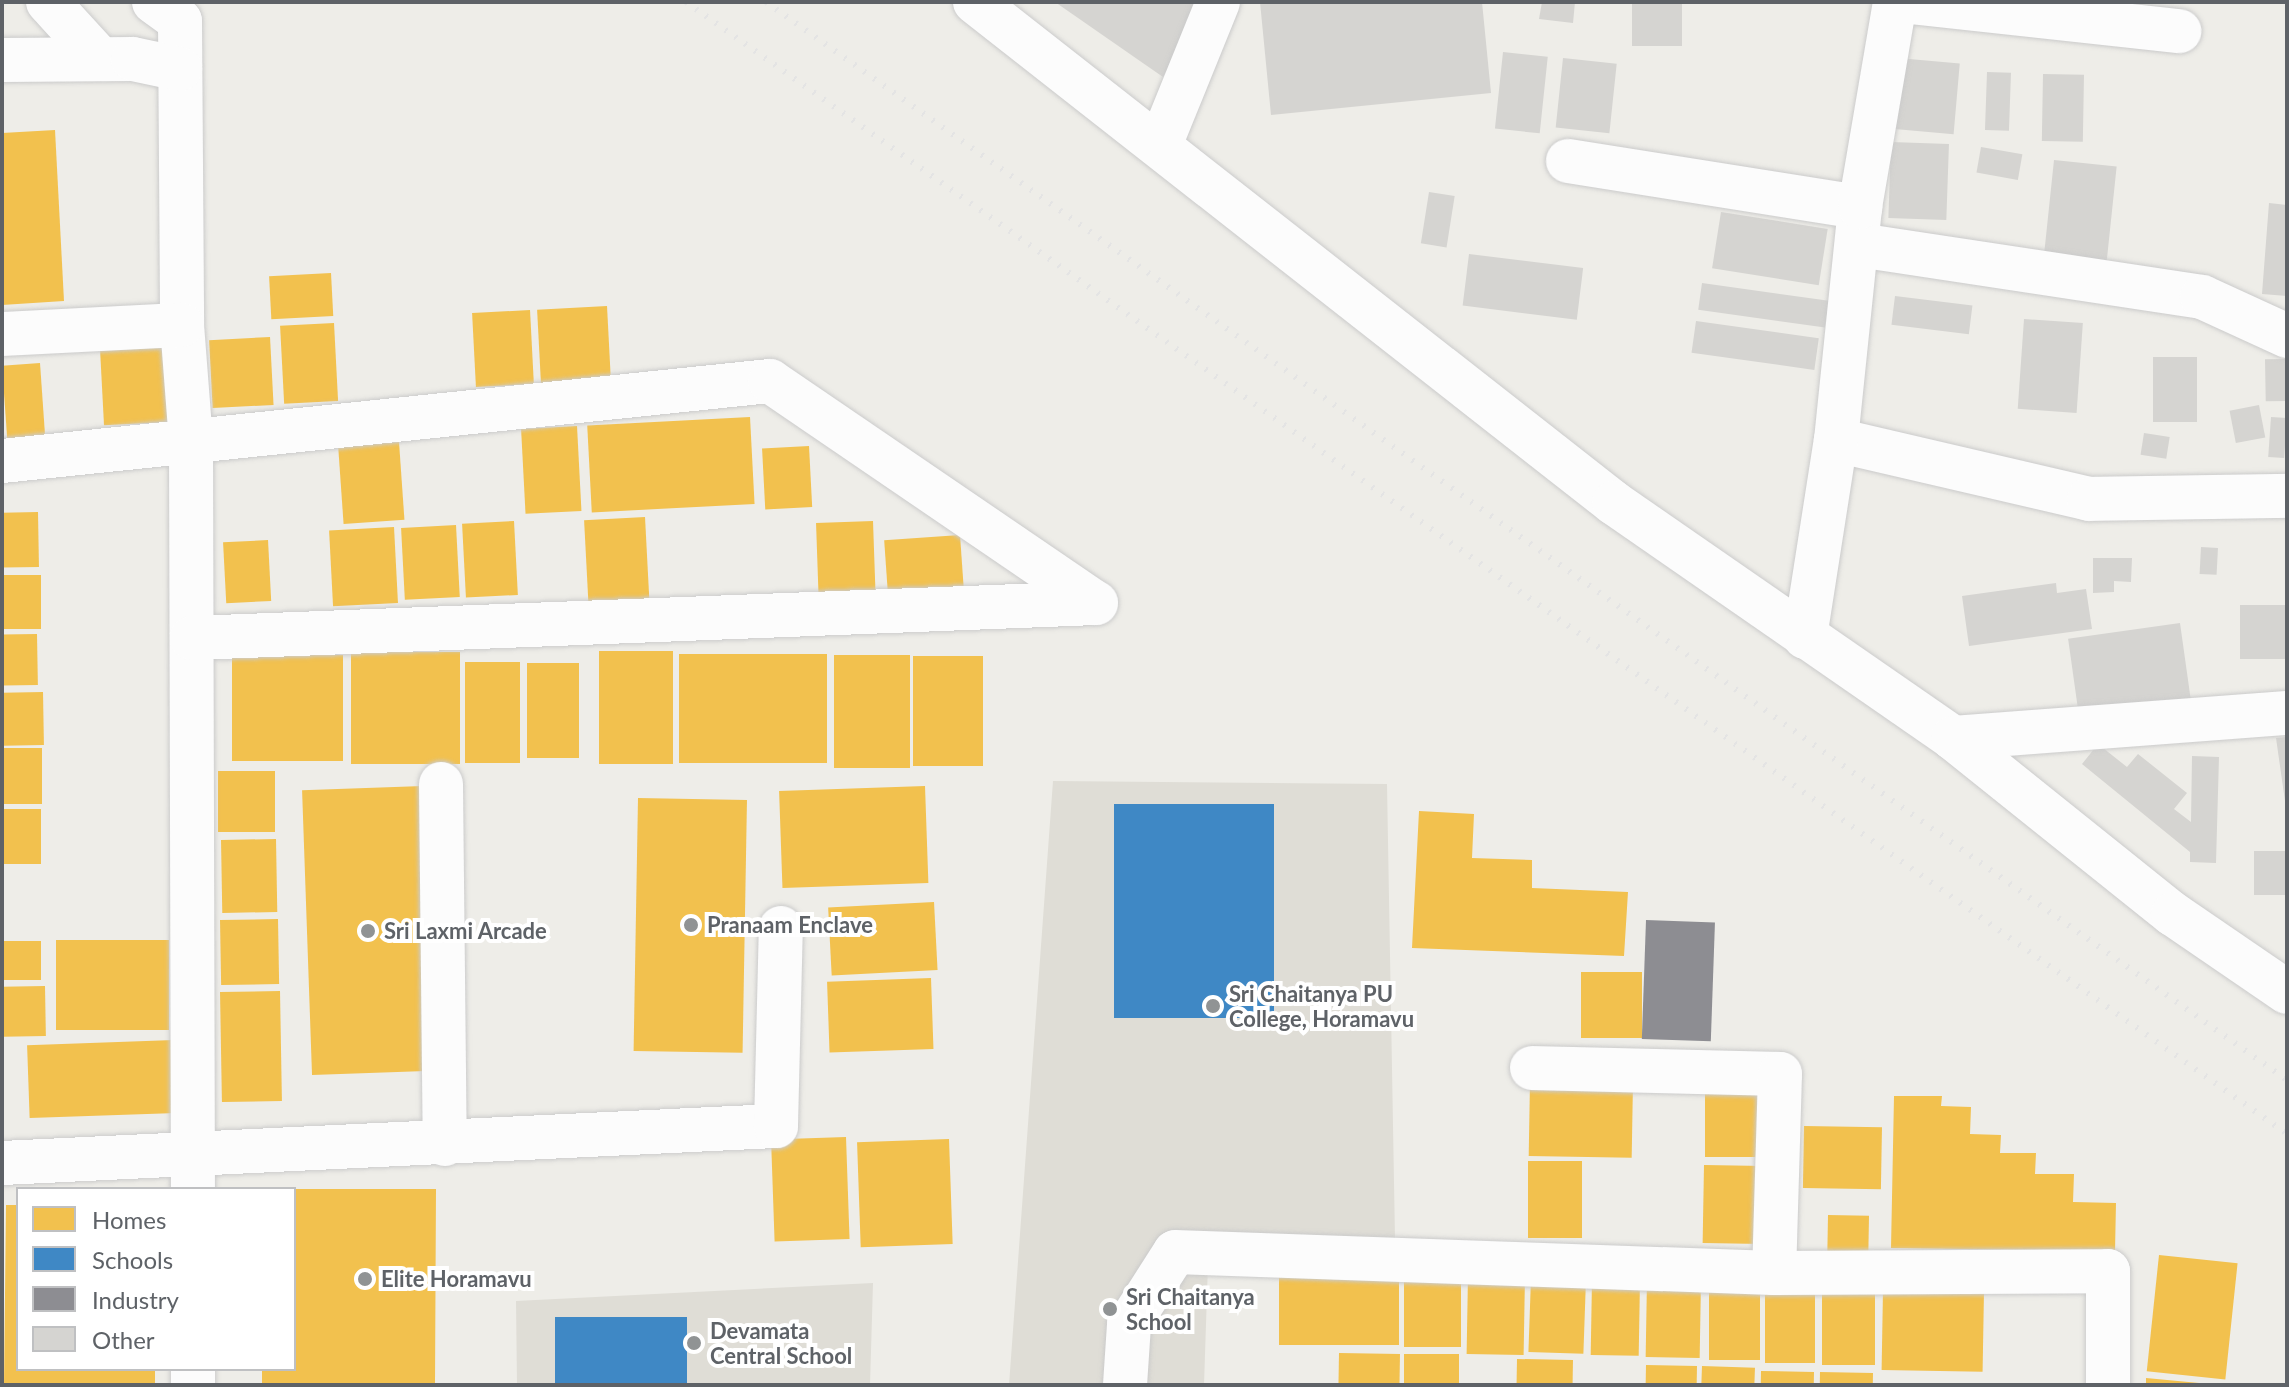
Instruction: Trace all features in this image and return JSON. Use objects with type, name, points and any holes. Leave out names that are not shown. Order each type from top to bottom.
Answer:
[{"type":"street","points":[[48,2],[100,59]]},
{"type":"street","points":[[154,2],[180,21],[182,325],[191,441],[193,1174]]},
{"type":"street","points":[[975,2],[1614,503],[1953,738],[2173,914],[2287,992]]},
{"type":"street","points":[[1160,145],[1218,2]]},
{"type":"street","points":[[1805,637],[1836,440],[1859,226],[1895,2]]},
{"type":"street","points":[[1911,2],[2179,31]]},
{"type":"street","points":[[2,60],[100,59],[180,69]]},
{"type":"street","points":[[1568,161],[1859,226],[2202,297],[2287,336]]},
{"type":"street","points":[[2,334],[182,325]]},
{"type":"street","points":[[2,461],[770,381],[1096,603],[192,638]]},
{"type":"street","points":[[1836,440],[2089,499],[2287,496]]},
{"type":"street","points":[[1953,738],[2287,713]]},
{"type":"street","points":[[441,784],[445,1144]]},
{"type":"street","points":[[2,1163],[193,1174],[445,1144],[776,1126],[781,928]]},
{"type":"street","points":[[1532,1068],[1780,1074],[1774,1273]]},
{"type":"street","points":[[1125,1385],[1129,1324],[1175,1252],[1774,1273],[2108,1271],[2108,1385]]},
{"type":"shaded area","name":"Sri Chaitanya PU College, Horamavu","points":[[1053,781],[1387,784],[1395,1239],[1209,1233],[1204,1385],[1009,1385]]},
{"type":"shaded area","name":"Devamata Central School","points":[[873,1283],[870,1385],[517,1385],[516,1301]]},
{"type":"building: Homes","points":[[55,130],[64,301],[2,305],[2,133]]},
{"type":"building: Homes","points":[[331,273],[333,316],[271,319],[269,276]]},
{"type":"building: Homes","points":[[607,306],[611,383],[541,387],[537,310]]},
{"type":"building: Homes","points":[[530,310],[534,384],[476,387],[472,313]]},
{"type":"building: Homes","points":[[334,323],[338,401],[284,404],[280,326]]},
{"type":"building: Homes","points":[[270,337],[274,405],[213,408],[209,340]]},
{"type":"building: Homes","points":[[166,347],[170,422],[104,425],[100,350]]},
{"type":"building: Homes","points":[[40,363],[45,438],[7,440],[2,366]]},
{"type":"building: Homes","points":[[750,417],[755,504],[592,512],[587,426]]},
{"type":"building: Homes","points":[[577,426],[581,511],[526,514],[521,429]]},
{"type":"building: Homes","points":[[399,442],[404,520],[344,524],[338,446]]},
{"type":"building: Homes","points":[[809,446],[812,507],[765,509],[762,448]]},
{"type":"building: Homes","points":[[38,512],[39,567],[3,568],[2,513]]},
{"type":"building: Homes","points":[[645,517],[650,604],[589,607],[584,520]]},
{"type":"building: Homes","points":[[514,521],[518,595],[466,598],[462,524]]},
{"type":"building: Homes","points":[[873,521],[876,600],[819,602],[816,523]]},
{"type":"building: Homes","points":[[456,525],[460,597],[405,600],[401,528]]},
{"type":"building: Homes","points":[[394,527],[398,603],[333,606],[329,530]]},
{"type":"building: Homes","points":[[960,535],[964,599],[889,604],[884,540]]},
{"type":"building: Homes","points":[[268,540],[271,601],[226,603],[223,542]]},
{"type":"building: Homes","points":[[2,575],[41,575],[41,629],[2,629]]},
{"type":"building: Homes","points":[[37,634],[38,685],[3,686],[2,635]]},
{"type":"building: Homes","points":[[599,651],[673,651],[673,764],[599,764]]},
{"type":"building: Homes","points":[[351,652],[460,652],[460,764],[351,764]]},
{"type":"building: Homes","points":[[679,654],[827,654],[827,763],[679,763]]},
{"type":"building: Homes","points":[[232,655],[343,655],[343,761],[232,761]]},
{"type":"building: Homes","points":[[834,655],[910,655],[910,768],[834,768]]},
{"type":"building: Homes","points":[[913,656],[983,656],[983,766],[913,766]]},
{"type":"building: Homes","points":[[465,662],[520,662],[520,763],[465,763]]},
{"type":"building: Homes","points":[[527,663],[579,663],[579,758],[527,758]]},
{"type":"building: Homes","points":[[43,692],[44,745],[3,746],[2,693]]},
{"type":"building: Homes","points":[[2,748],[42,748],[42,804],[2,804]]},
{"type":"building: Homes","points":[[218,771],[275,771],[275,832],[218,832]]},
{"type":"building: Homes","name":"Sri Laxmi Arcade","points":[[423,786],[433,1071],[312,1075],[302,790]]},
{"type":"building: Homes","points":[[925,786],[928,883],[782,888],[779,791]]},
{"type":"building: Homes","name":"Pranaam Enclave","points":[[638,798],[747,800],[743,1053],[634,1051]]},
{"type":"building: Homes","points":[[2,809],[41,809],[41,864],[2,864]]},
{"type":"building: Homes","points":[[1419,811],[1474,814],[1472,858],[1532,860],[1532,888],[1628,892],[1624,956],[1412,948]]},
{"type":"building: Homes","points":[[276,839],[277,912],[222,913],[221,840]]},
{"type":"building: Homes","points":[[934,902],[938,970],[832,975],[828,908]]},
{"type":"building: Homes","points":[[278,919],[279,984],[221,985],[220,920]]},
{"type":"building: Homes","points":[[56,940],[169,940],[169,1030],[56,1030]]},
{"type":"building: Homes","points":[[2,941],[41,941],[41,980],[2,980]]},
{"type":"building: Homes","points":[[1581,972],[1642,972],[1642,1038],[1581,1038]]},
{"type":"building: Homes","points":[[931,978],[933,1049],[830,1053],[827,982]]},
{"type":"building: Homes","points":[[45,986],[46,1036],[3,1037],[2,987]]},
{"type":"building: Homes","points":[[280,991],[282,1101],[222,1102],[220,992]]},
{"type":"building: Homes","points":[[174,1040],[177,1113],[30,1118],[27,1045]]},
{"type":"building: Homes","points":[[1530,1081],[1633,1083],[1632,1158],[1529,1156]]},
{"type":"building: Homes","points":[[1705,1083],[1766,1083],[1766,1157],[1705,1157]]},
{"type":"building: Homes","points":[[1894,1096],[1942,1096],[1941,1106],[1971,1107],[1970,1134],[2001,1135],[2000,1153],[2036,1153],[2035,1174],[2074,1174],[2073,1202],[2116,1203],[2115,1251],[1891,1248]]},
{"type":"building: Homes","points":[[1804,1126],[1882,1127],[1881,1189],[1803,1188]]},
{"type":"building: Homes","points":[[846,1137],[850,1239],[775,1242],[771,1140]]},
{"type":"building: Homes","points":[[949,1139],[953,1244],[861,1247],[857,1142]]},
{"type":"building: Homes","points":[[1528,1161],[1582,1161],[1582,1238],[1528,1238]]},
{"type":"building: Homes","points":[[1704,1165],[1764,1166],[1763,1244],[1703,1243]]},
{"type":"building: Homes","name":"Elite Horamavu","points":[[296,1189],[436,1189],[435,1385],[262,1385],[262,1371],[296,1371]]},
{"type":"building: Homes","points":[[6,1205],[16,1205],[16,1371],[155,1371],[155,1385],[4,1385]]},
{"type":"building: Homes","points":[[1828,1215],[1869,1216],[1868,1253],[1827,1252]]},
{"type":"building: Homes","points":[[2159,1255],[2238,1263],[2225,1380],[2147,1371]]},
{"type":"building: Homes","points":[[1279,1274],[1399,1274],[1399,1345],[1279,1345]]},
{"type":"building: Homes","points":[[1404,1275],[1461,1275],[1461,1347],[1404,1347]]},
{"type":"building: Homes","points":[[1468,1275],[1525,1276],[1524,1355],[1467,1354]]},
{"type":"building: Homes","points":[[1531,1278],[1586,1280],[1583,1354],[1528,1352]]},
{"type":"building: Homes","points":[[1592,1280],[1640,1281],[1639,1356],[1591,1355]]},
{"type":"building: Homes","points":[[1647,1280],[1701,1281],[1700,1358],[1646,1357]]},
{"type":"building: Homes","points":[[1709,1282],[1760,1282],[1760,1360],[1709,1360]]},
{"type":"building: Homes","points":[[1765,1282],[1815,1282],[1815,1363],[1765,1363]]},
{"type":"building: Homes","points":[[1822,1289],[1875,1289],[1875,1365],[1822,1365]]},
{"type":"building: Homes","points":[[1883,1290],[1984,1292],[1983,1372],[1882,1370]]},
{"type":"building: Homes","points":[[1339,1353],[1400,1354],[1399,1385],[1338,1385]]},
{"type":"building: Homes","points":[[1404,1354],[1459,1354],[1459,1385],[1404,1385]]},
{"type":"building: Homes","points":[[1517,1359],[1573,1360],[1573,1385],[1517,1385]]},
{"type":"building: Homes","points":[[1646,1365],[1697,1366],[1697,1385],[1646,1385]]},
{"type":"building: Homes","points":[[1702,1366],[1755,1368],[1754,1385],[1701,1385]]},
{"type":"building: Homes","points":[[1761,1371],[1814,1372],[1814,1385],[1761,1385]]},
{"type":"building: Homes","points":[[1820,1372],[1873,1373],[1873,1385],[1820,1385]]},
{"type":"building: Homes","points":[[2146,1378],[2199,1383],[2199,1385],[2146,1385]]},
{"type":"building: Schools","points":[[1114,804],[1274,804],[1274,1018],[1114,1018]]},
{"type":"building: Schools","points":[[555,1317],[687,1317],[687,1385],[555,1385]]},
{"type":"building: Industry","points":[[1646,920],[1715,922],[1711,1041],[1642,1039]]},
{"type":"building: Other","points":[[1055,2],[1208,2],[1163,77]]},
{"type":"building: Other","points":[[1260,2],[1482,2],[1491,93],[1271,115]]},
{"type":"building: Other","points":[[1542,2],[1575,2],[1573,23],[1539,19]]},
{"type":"building: Other","points":[[1632,2],[1682,2],[1682,46],[1632,46]]},
{"type":"building: Other","points":[[1503,52],[1548,57],[1540,133],[1495,129]]},
{"type":"building: Other","points":[[1563,58],[1617,64],[1609,133],[1556,128]]},
{"type":"building: Other","points":[[1898,58],[1960,63],[1954,134],[1892,129]]},
{"type":"building: Other","points":[[1987,72],[2011,73],[2009,131],[1985,130]]},
{"type":"building: Other","points":[[2043,74],[2084,75],[2083,142],[2042,141]]},
{"type":"building: Other","points":[[1891,142],[1949,144],[1946,220],[1888,218]]},
{"type":"building: Other","points":[[1981,147],[2022,154],[2018,180],[1976,173]]},
{"type":"building: Other","points":[[2054,160],[2117,167],[2106,269],[2043,262]]},
{"type":"building: Other","points":[[1429,192],[1455,196],[1447,247],[1421,243]]},
{"type":"building: Other","points":[[2269,203],[2287,205],[2287,296],[2262,294]]},
{"type":"building: Other","points":[[1721,212],[1828,229],[1819,285],[1712,268]]},
{"type":"building: Other","points":[[1469,254],[1583,268],[1577,320],[1463,306]]},
{"type":"building: Other","points":[[1702,283],[1829,301],[1825,328],[1698,310]]},
{"type":"building: Other","points":[[1895,296],[1972,306],[1969,334],[1891,325]]},
{"type":"building: Other","points":[[2024,319],[2083,323],[2077,413],[2018,409]]},
{"type":"building: Other","points":[[1696,321],[1819,338],[1814,370],[1692,353]]},
{"type":"building: Other","points":[[2153,357],[2197,357],[2197,422],[2153,422]]},
{"type":"building: Other","points":[[2265,359],[2286,359],[2287,401],[2266,401]]},
{"type":"building: Other","points":[[2259,405],[2265,437],[2236,443],[2230,411]]},
{"type":"building: Other","points":[[2271,417],[2287,418],[2284,458],[2268,457]]},
{"type":"building: Other","points":[[2144,433],[2170,437],[2166,459],[2141,455]]},
{"type":"building: Other","points":[[2201,547],[2218,548],[2217,575],[2200,574]]},
{"type":"building: Other","points":[[2093,558],[2132,558],[2131,582],[2114,581],[2114,592],[2093,593]]},
{"type":"building: Other","points":[[2056,583],[2057,593],[2086,589],[2092,629],[1969,646],[1962,596]]},
{"type":"building: Other","points":[[2240,605],[2287,605],[2287,659],[2240,659]]},
{"type":"building: Other","points":[[2180,623],[2191,704],[2080,720],[2068,639]]},
{"type":"building: Other","points":[[2287,737],[2287,801],[2285,801],[2276,738]]},
{"type":"building: Other","points":[[2098,744],[2127,767],[2138,754],[2187,793],[2174,809],[2191,822],[2192,756],[2219,757],[2216,863],[2190,862],[2190,852],[2082,764]]},
{"type":"building: Other","points":[[2254,851],[2287,851],[2287,895],[2254,895]]},
{"type":"railway","points":[[686,2],[2287,1134]]},
{"type":"railway","points":[[766,2],[2287,1080]]},
{"type":"place","name":"Pranaam Enclave","points":[[691,925]]},
{"type":"place","name":"Sri Laxmi Arcade","points":[[368,931]]},
{"type":"place","name":"Sri Chaitanya PU College, Horamavu","points":[[1213,1006]]},
{"type":"place","name":"Elite Horamavu","points":[[365,1279]]},
{"type":"place","name":"Sri Chaitanya School","points":[[1110,1309]]},
{"type":"place","name":"Devamata Central School","points":[[694,1343]]}]
